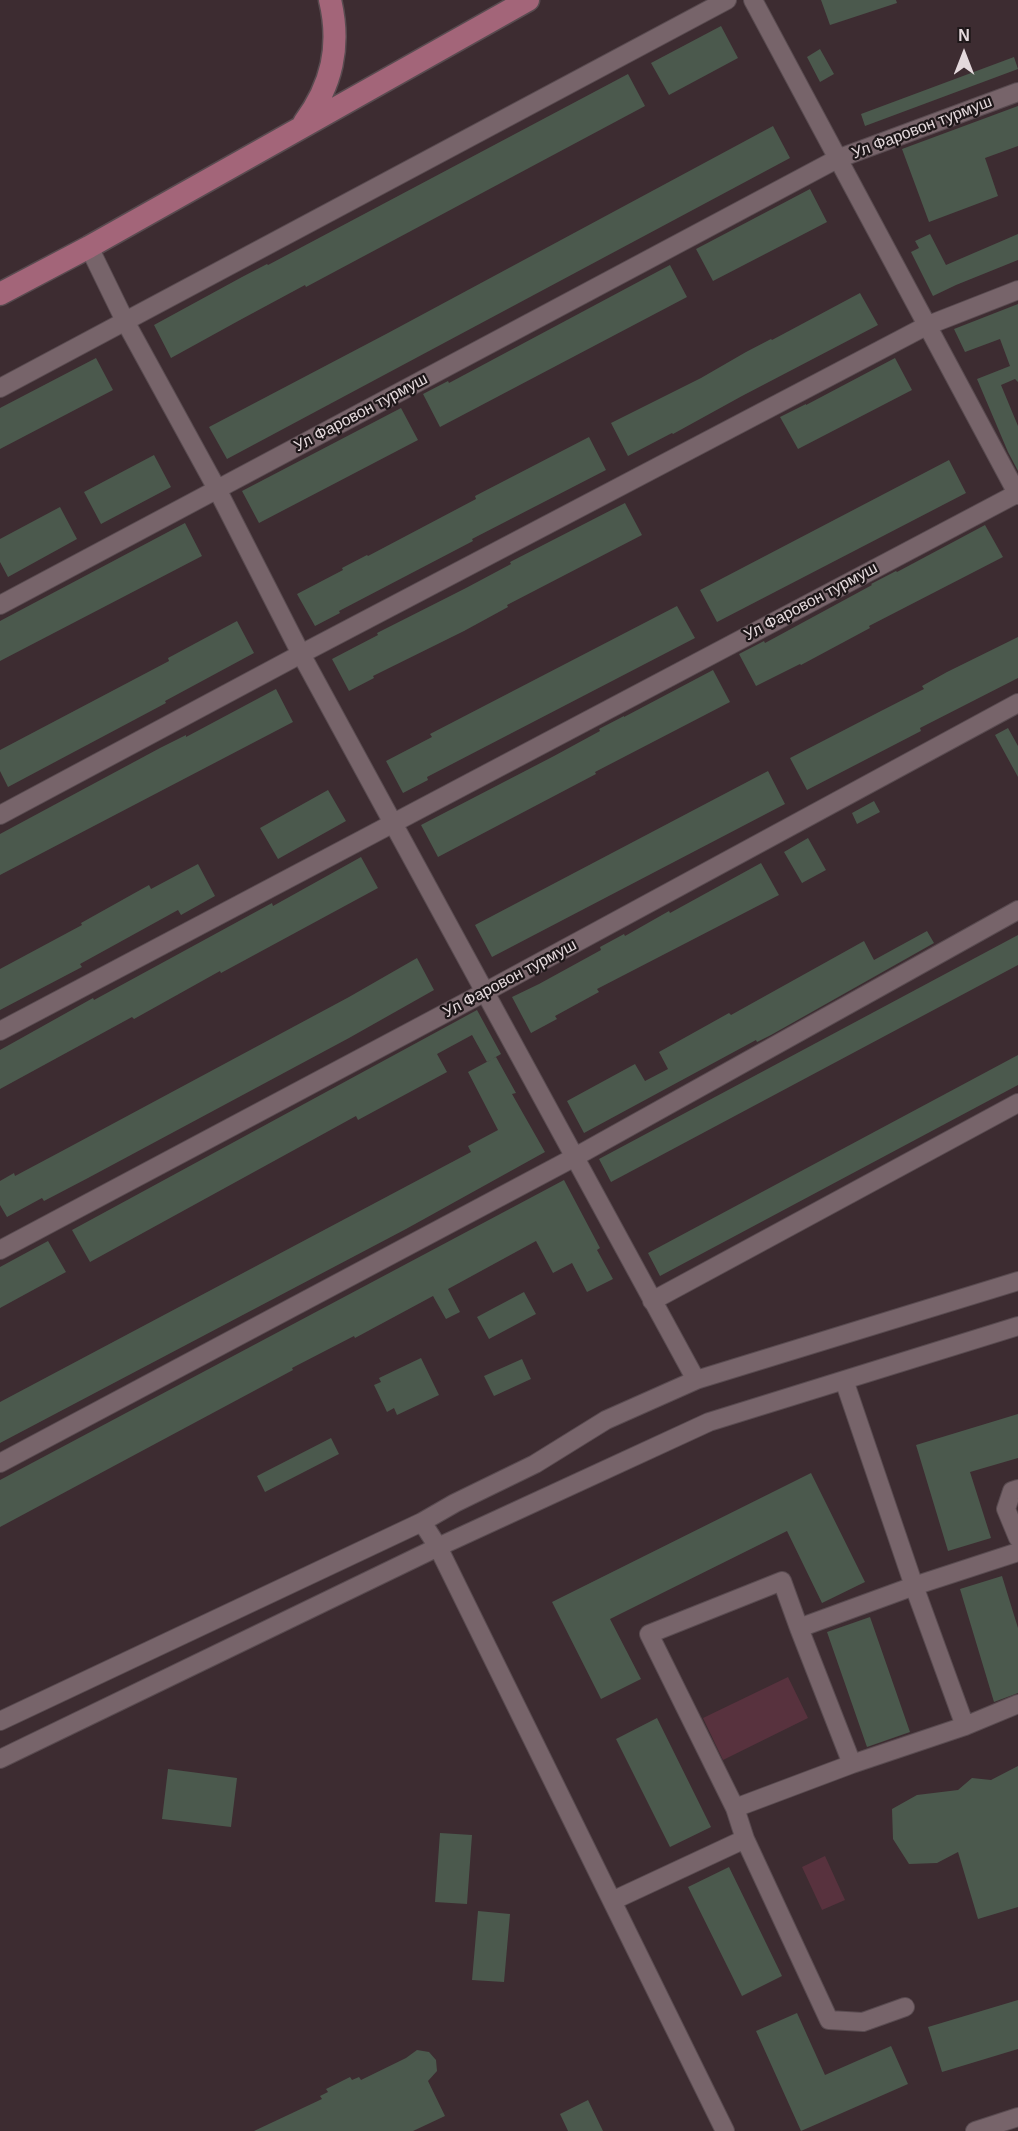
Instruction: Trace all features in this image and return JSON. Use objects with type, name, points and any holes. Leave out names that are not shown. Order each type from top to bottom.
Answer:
[{"type":"main road","points":[[301,126],[326,89],[331,71],[334,35],[330,0]]},
{"type":"main road","points":[[0,294],[89,247],[528,0]]},
{"type":"street","points":[[0,388],[728,0]]},
{"type":"street","points":[[753,0],[1018,494]]},
{"type":"street","name":"Ул Фаровон турмуш","points":[[0,605],[837,159],[1018,92]]},
{"type":"street","points":[[89,247],[125,321],[217,489],[301,654],[696,1380]]},
{"type":"street","points":[[0,815],[301,654],[926,326],[1018,290]]},
{"type":"street","name":"Ул Фаровон турмуш","points":[[0,1031],[1018,494]]},
{"type":"street","name":"Ул Фаровон турмуш","points":[[0,1250],[1016,711]]},
{"type":"street","points":[[0,1463],[575,1157],[1018,910]]},
{"type":"street","points":[[652,1301],[1018,1103]]},
{"type":"street","points":[[0,1721],[422,1522],[455,1503],[535,1464],[606,1420],[696,1380],[1018,1281]]},
{"type":"street","points":[[0,1759],[438,1546],[710,1422],[1018,1326]]},
{"type":"street","points":[[844,1380],[914,1586],[965,1726]]},
{"type":"street","points":[[1018,1489],[1012,1491],[1006,1509],[1018,1538]]},
{"type":"street","points":[[422,1522],[438,1546],[725,2131]]},
{"type":"street","points":[[799,1628],[914,1586],[1018,1552]]},
{"type":"street","points":[[852,1764],[782,1581],[649,1634],[735,1808],[745,1839],[829,2020],[863,2022],[905,2007]]},
{"type":"street","points":[[735,1808],[852,1764],[965,1726],[1018,1704]]},
{"type":"street","points":[[612,1901],[745,1839]]},
{"type":"street","points":[[975,2131],[1018,2116]]},
{"type":"shaded area","points":[[788,1677],[808,1718],[723,1760],[703,1718]]},
{"type":"shaded area","points":[[825,1856],[845,1900],[822,1910],[802,1867]]},
{"type":"building","points":[[821,0],[896,0],[897,3],[830,25]]},
{"type":"building","points":[[721,26],[738,58],[669,95],[651,63]]},
{"type":"building","points":[[820,49],[834,74],[820,82],[807,57]]},
{"type":"building","points":[[1014,57],[1018,69],[865,126],[861,114]]},
{"type":"building","points":[[628,74],[645,106],[171,358],[154,325]]},
{"type":"building","points":[[1018,106],[1018,146],[985,158],[998,196],[929,222],[902,149]]},
{"type":"building","points":[[773,126],[790,158],[227,459],[209,427]]},
{"type":"building","points":[[810,189],[827,222],[713,281],[696,249]]},
{"type":"building","points":[[930,234],[946,265],[1018,234],[1018,260],[933,296],[911,252],[919,248],[915,241]]},
{"type":"building","points":[[670,265],[687,297],[440,427],[423,394],[448,381],[449,383]]},
{"type":"building","points":[[860,293],[878,325],[628,456],[611,423]]},
{"type":"building","points":[[1018,304],[1018,382],[1015,379],[1001,385],[1018,426],[1018,471],[977,379],[1010,366],[1000,339],[965,352],[954,329]]},
{"type":"building","points":[[96,358],[113,390],[0,449],[0,408]]},
{"type":"building","points":[[895,358],[912,390],[798,449],[780,417]]},
{"type":"building","points":[[401,408],[418,440],[259,523],[242,491]]},
{"type":"building","points":[[589,437],[606,470],[472,539],[473,541],[339,611],[340,613],[315,626],[297,594],[343,570],[342,568],[476,499],[475,496]]},
{"type":"building","points":[[154,455],[171,487],[101,524],[84,492]]},
{"type":"building","points":[[949,460],[966,493],[717,622],[700,590]]},
{"type":"building","points":[[625,503],[642,535],[507,605],[508,607],[464,631],[373,676],[374,678],[349,691],[332,659],[378,635],[377,633],[511,564],[510,562]]},
{"type":"building","points":[[60,507],[77,539],[8,577],[0,562],[0,539]]},
{"type":"building","points":[[185,523],[202,556],[0,661],[0,621]]},
{"type":"building","points":[[985,525],[1003,557],[869,626],[870,628],[801,665],[756,686],[739,654],[764,641],[765,643],[871,584]]},
{"type":"building","points":[[677,606],[695,638],[427,777],[428,780],[403,793],[386,761],[432,737],[430,734]]},
{"type":"building","points":[[237,621],[254,653],[165,701],[166,703],[8,787],[0,771],[0,750],[169,661],[168,658]]},
{"type":"building","points":[[1018,637],[1018,678],[807,790],[790,758],[924,689],[922,686],[947,672]]},
{"type":"building","points":[[713,670],[730,702],[438,857],[421,825]]},
{"type":"building","points":[[276,689],[293,722],[0,875],[0,834]]},
{"type":"building","points":[[1008,728],[1018,746],[1018,777],[995,735]]},
{"type":"building","points":[[768,771],[785,804],[492,957],[475,925]]},
{"type":"building","points":[[328,790],[346,821],[278,859],[260,828]]},
{"type":"building","points":[[874,801],[880,812],[857,824],[852,813]]},
{"type":"building","points":[[808,838],[826,870],[802,883],[784,852]]},
{"type":"building","points":[[361,857],[378,888],[0,1089],[0,1050],[93,998],[94,1000],[272,903],[273,906]]},
{"type":"building","points":[[761,863],[779,895],[597,989],[599,992],[555,1016],[557,1019],[531,1033],[512,997],[601,950],[600,947],[624,934],[625,936],[669,911],[670,913]]},
{"type":"building","points":[[198,864],[215,896],[181,915],[178,910],[80,964],[82,967],[0,1010],[0,969],[82,925],[81,923],[149,885],[151,889]]},
{"type":"building","points":[[927,931],[934,943],[771,1035],[757,1042],[756,1040],[584,1133],[567,1101],[635,1064],[645,1081],[668,1069],[659,1052],[864,941],[874,960]]},
{"type":"building","points":[[1018,935],[1018,965],[611,1182],[599,1159]]},
{"type":"building","points":[[417,958],[434,990],[88,1178],[44,1201],[42,1198],[7,1217],[0,1205],[0,1181],[14,1173],[15,1176],[62,1151]]},
{"type":"building","points":[[477,1010],[501,1054],[487,1062],[472,1035],[437,1054],[447,1072],[358,1120],[356,1116],[90,1262],[72,1230]]},
{"type":"building","points":[[1018,1055],[1018,1085],[660,1276],[648,1253]]},
{"type":"building","points":[[496,1057],[516,1093],[512,1094],[545,1152],[406,1229],[0,1443],[0,1402],[471,1152],[468,1146],[498,1130],[468,1072]]},
{"type":"building","points":[[564,1180],[600,1248],[597,1250],[613,1279],[587,1292],[572,1263],[553,1273],[536,1241],[448,1289],[460,1312],[446,1319],[433,1296],[355,1338],[354,1336],[292,1368],[293,1370],[0,1527],[0,1480]]},
{"type":"building","points":[[48,1241],[66,1272],[0,1308],[0,1267]]},
{"type":"building","points":[[524,1292],[536,1314],[489,1339],[477,1317]]},
{"type":"building","points":[[421,1358],[439,1395],[397,1415],[394,1408],[387,1412],[374,1385],[381,1382],[379,1378]]},
{"type":"building","points":[[522,1359],[531,1379],[494,1396],[484,1376]]},
{"type":"building","points":[[1018,1414],[1018,1458],[970,1472],[991,1538],[948,1551],[916,1445]]},
{"type":"building","points":[[331,1438],[339,1454],[265,1492],[257,1476]]},
{"type":"building","points":[[811,1473],[865,1582],[822,1603],[787,1531],[610,1619],[641,1679],[601,1699],[552,1602]]},
{"type":"building","points":[[1002,1576],[1018,1628],[1018,1693],[994,1702],[960,1589]]},
{"type":"building","points":[[870,1617],[910,1732],[867,1747],[827,1632]]},
{"type":"building","points":[[657,1718],[711,1827],[670,1847],[616,1739]]},
{"type":"building","points":[[1018,1766],[1018,1907],[978,1919],[958,1852],[937,1863],[909,1864],[893,1839],[892,1809],[917,1795],[958,1790],[972,1778],[991,1780]]},
{"type":"building","points":[[168,1769],[237,1778],[231,1827],[162,1819]]},
{"type":"building","points":[[440,1833],[472,1835],[467,1904],[435,1902]]},
{"type":"building","points":[[729,1867],[782,1976],[742,1996],[688,1887]]},
{"type":"building","points":[[478,1911],[510,1914],[504,1982],[472,1980]]},
{"type":"building","points":[[1018,2000],[1018,2049],[942,2072],[928,2027]]},
{"type":"building","points":[[797,2013],[825,2075],[891,2046],[908,2084],[801,2131],[756,2031]]},
{"type":"building","points":[[417,2050],[429,2052],[436,2060],[437,2071],[428,2081],[445,2116],[413,2131],[254,2131],[322,2099],[320,2096],[328,2092],[326,2089],[350,2077],[352,2080],[359,2077],[361,2080],[406,2058]]},
{"type":"building","points":[[588,2100],[603,2131],[568,2131],[560,2114]]}]
